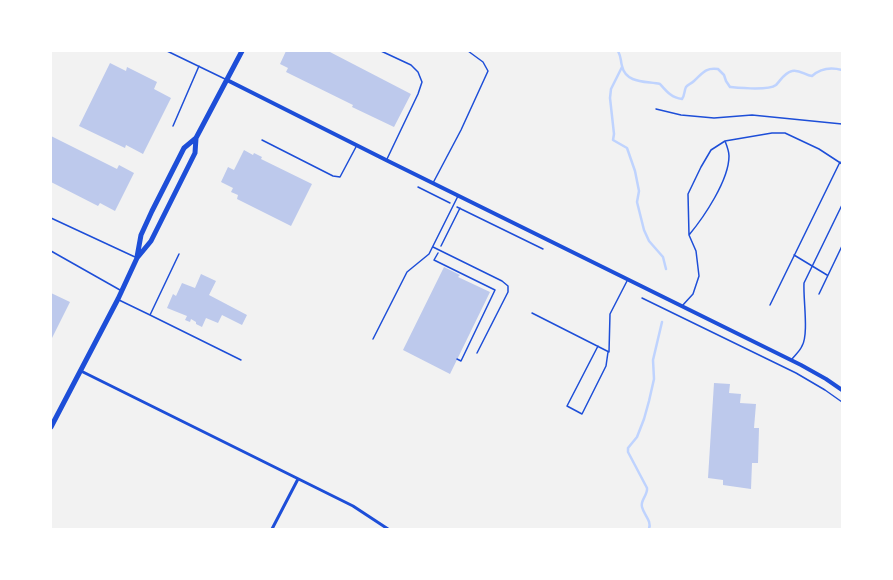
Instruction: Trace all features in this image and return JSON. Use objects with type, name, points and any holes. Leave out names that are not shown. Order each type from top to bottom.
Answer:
[{"type":"main road","points":[[51,427],[122,291],[137,258],[141,235],[184,148],[196,138],[242,51]]},
{"type":"main road","points":[[137,258],[151,241],[195,153],[196,138]]},
{"type":"street","points":[[227,80],[433,184],[791,360],[826,378],[842,390]]},
{"type":"street","points":[[81,371],[353,506],[388,529]]},
{"type":"street","points":[[272,529],[298,479]]},
{"type":"lane","points":[[167,51],[227,80]]},
{"type":"lane","points":[[381,51],[411,65],[418,72],[422,82],[418,94],[386,160]]},
{"type":"lane","points":[[433,184],[461,130],[488,71],[483,62],[468,51]]},
{"type":"lane","points":[[173,126],[199,66]]},
{"type":"lane","points":[[682,306],[693,294],[699,276],[696,251],[689,235],[688,194],[711,150],[725,141],[772,133],[785,133],[819,149],[841,163],[770,305]]},
{"type":"lane","points":[[262,140],[333,176],[340,178],[357,146]]},
{"type":"lane","points":[[689,235],[700,222],[726,176],[730,155],[725,141]]},
{"type":"lane","points":[[373,339],[407,272],[429,254],[458,196]]},
{"type":"lane","points":[[791,360],[803,346],[805,329],[803,296],[804,283],[842,205]]},
{"type":"lane","points":[[51,218],[137,258]]},
{"type":"lane","points":[[819,294],[842,246]]},
{"type":"lane","points":[[433,247],[502,281],[508,286],[508,292],[477,353]]},
{"type":"lane","points":[[51,251],[122,291]]},
{"type":"lane","points":[[150,315],[179,254]]},
{"type":"lane","points":[[794,255],[828,275]]},
{"type":"lane","points":[[598,346],[567,406],[582,414],[606,366],[610,314],[628,280]]},
{"type":"lane","points":[[118,299],[241,360]]},
{"type":"lane","points":[[532,313],[608,352]]},
{"type":"path","points":[[656,109],[681,115],[714,118],[752,115],[842,124]]},
{"type":"path","points":[[418,187],[543,250]]},
{"type":"path","points":[[457,359],[461,361],[495,290],[434,260],[460,208]]},
{"type":"path","points":[[642,298],[796,373],[826,390],[842,402]]},
{"type":"building","points":[[286,51],[328,51],[411,94],[394,127],[352,107],[353,105],[286,72],[288,68],[280,64]]},
{"type":"building","points":[[110,63],[126,71],[127,67],[157,82],[154,89],[171,98],[143,154],[126,145],[125,148],[79,126]]},
{"type":"building","points":[[51,136],[117,169],[119,165],[134,173],[115,211],[100,203],[98,206],[51,182]]},
{"type":"building","points":[[244,150],[253,155],[254,153],[262,157],[261,159],[312,184],[291,226],[237,199],[238,195],[231,192],[233,188],[221,182],[228,167],[234,170]]},
{"type":"building","points":[[444,267],[460,275],[458,277],[490,292],[450,374],[403,350]]},
{"type":"building","points":[[201,274],[216,281],[209,295],[247,315],[242,325],[222,315],[218,323],[206,318],[202,327],[191,319],[190,322],[185,320],[187,316],[167,308],[173,294],[176,296],[182,283],[195,288]]},
{"type":"building","points":[[51,293],[70,302],[51,340]]},
{"type":"building","points":[[714,383],[730,384],[729,393],[741,394],[740,403],[756,404],[754,428],[759,428],[758,463],[752,463],[751,489],[723,485],[723,480],[708,478]]},
{"type":"waterway","points":[[618,51],[624,72],[628,76],[638,81],[660,84],[672,96],[682,99],[685,88],[704,72],[710,69],[718,69],[724,75],[730,87],[754,89],[772,87],[776,85],[785,75],[792,71],[797,71],[812,76],[819,71],[826,69],[842,70]]},
{"type":"waterway","points":[[622,67],[611,89],[610,98],[614,134],[613,140],[627,148],[635,171],[639,191],[637,202],[644,230],[649,241],[663,257],[666,269]]},
{"type":"waterway","points":[[649,529],[650,526],[642,504],[647,488],[628,452],[628,448],[637,437],[649,401],[654,379],[653,360],[662,322]]}]
